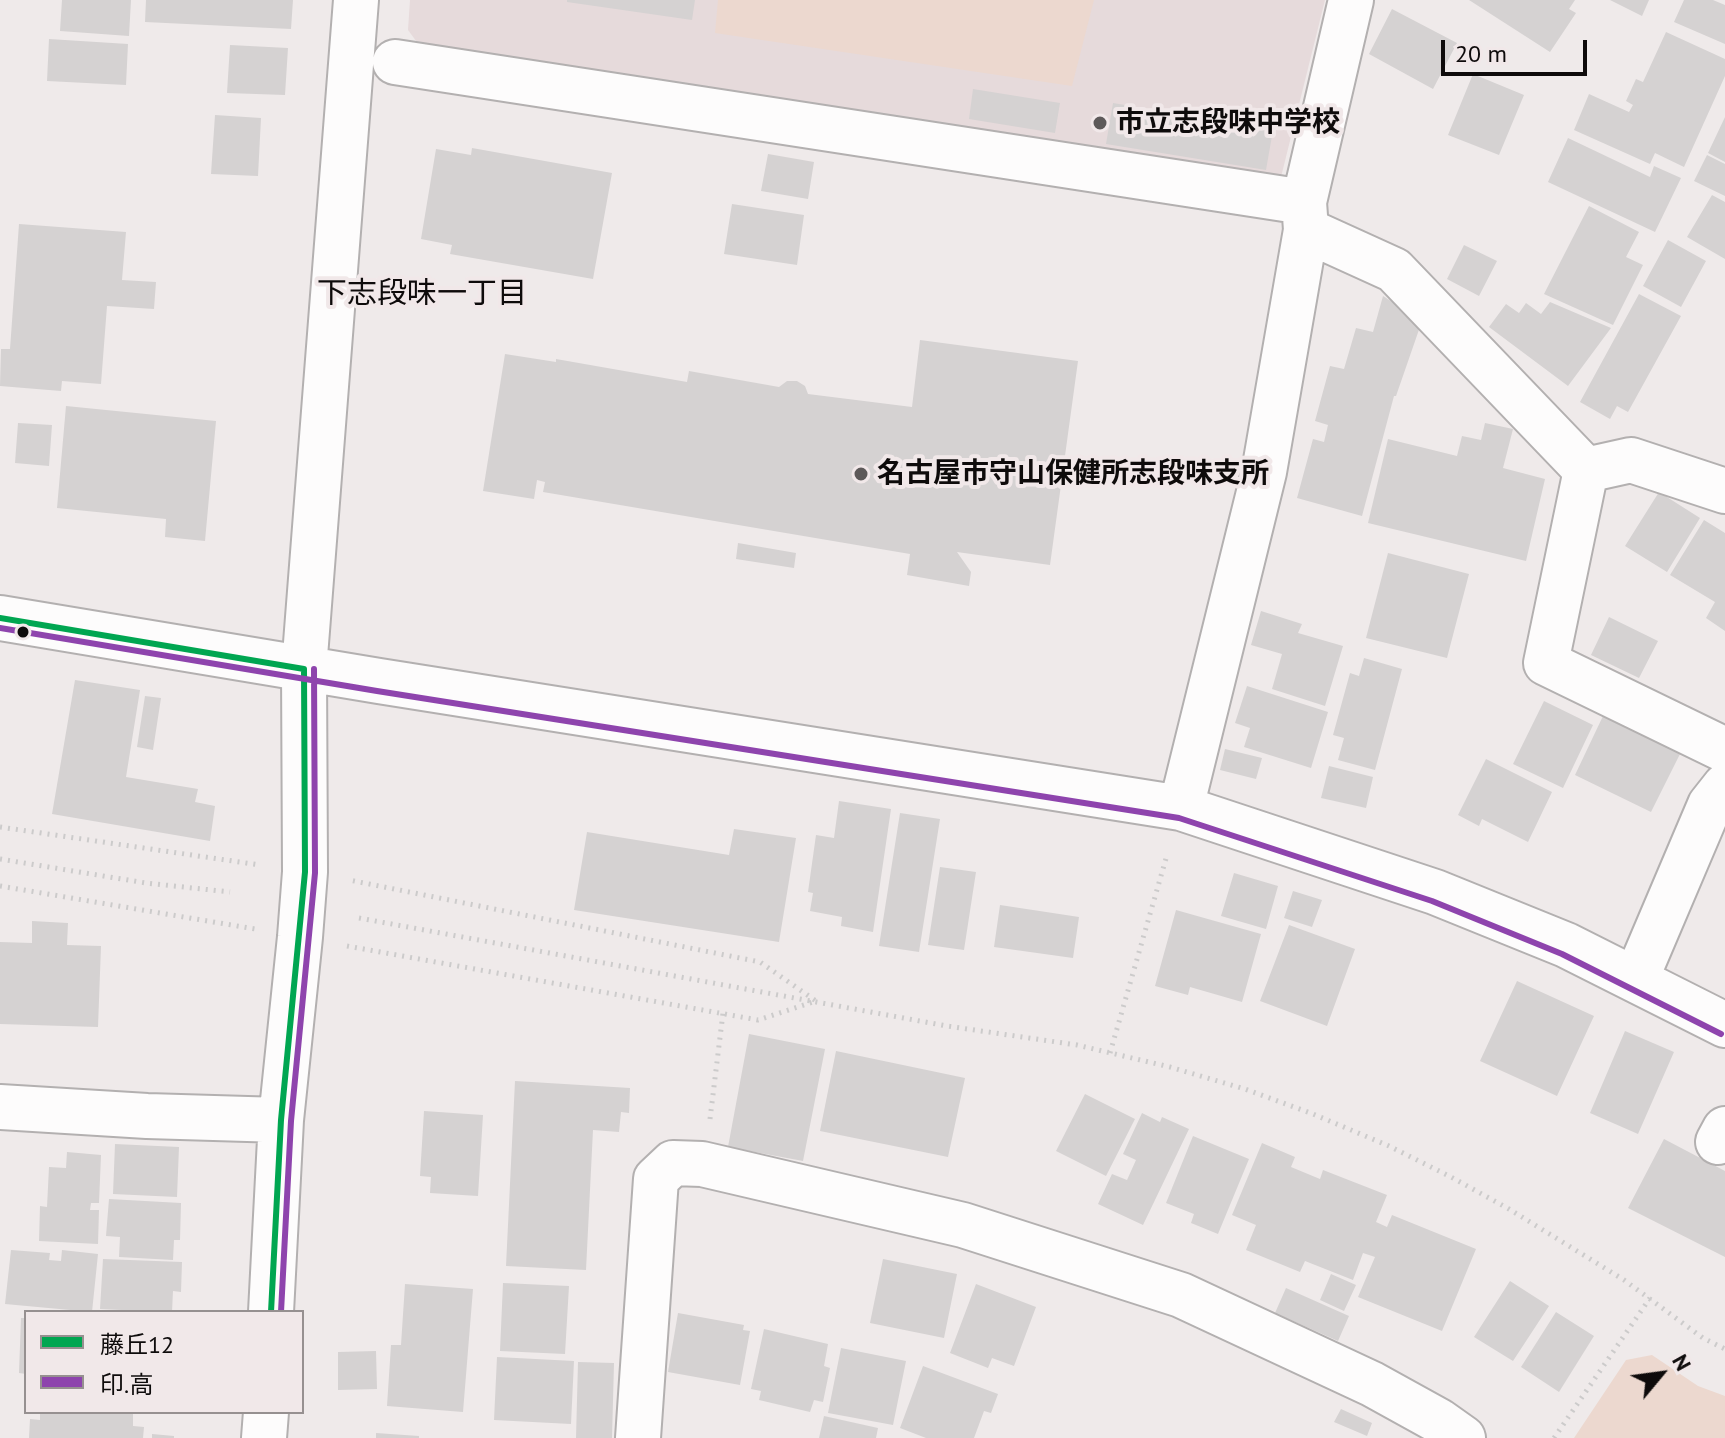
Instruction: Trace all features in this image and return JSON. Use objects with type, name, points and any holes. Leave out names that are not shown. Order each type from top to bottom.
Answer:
[{"type":"street","points":[[271,1310],[281,1120],[305,872],[304,669],[356,0]]},
{"type":"street","points":[[1181,808],[1264,472],[1305,216],[1351,0]]},
{"type":"street","points":[[395,62],[1305,216],[1394,270],[1586,470]]},
{"type":"street","points":[[1586,470],[1631,460],[1725,491]]},
{"type":"street","points":[[1586,470],[1546,663],[1725,750]]},
{"type":"street","points":[[0,618],[1181,808],[1435,892],[1566,945],[1725,1025]]},
{"type":"street","points":[[1636,979],[1710,805],[1725,786]]},
{"type":"street","points":[[0,1107],[281,1120]]},
{"type":"street","points":[[638,1438],[656,1179],[673,1163],[702,1164],[963,1225],[1181,1295],[1372,1384],[1463,1438]]},
{"type":"street","points":[[264,1438],[266,1414]]},
{"type":"path","points":[[1110,1053],[1181,808]]},
{"type":"path","points":[[0,827],[305,872],[760,962],[816,1001]]},
{"type":"path","points":[[0,859],[146,883],[230,892]]},
{"type":"path","points":[[0,886],[758,1020],[816,1001]]},
{"type":"path","points":[[359,918],[947,1026],[1072,1044],[1170,1067],[1245,1089],[1389,1146],[1451,1177],[1624,1280],[1703,1338],[1725,1349]]},
{"type":"path","points":[[702,1164],[708,1139],[723,1013]]},
{"type":"path","points":[[1554,1438],[1650,1298]]},
{"type":"shaded area","name":"市立志段味中学校","points":[[410,0],[1325,0],[1280,181],[422,49],[408,30]]},
{"type":"shaded area","points":[[718,0],[1094,0],[1072,86],[715,33]]},
{"type":"shaded area","points":[[1652,1355],[1698,1386],[1725,1396],[1725,1438],[1574,1438],[1626,1360]]},
{"type":"building","points":[[62,0],[131,0],[129,36],[60,31]]},
{"type":"building","points":[[146,0],[293,0],[291,29],[145,22]]},
{"type":"building","points":[[567,0],[695,0],[692,20]]},
{"type":"building","points":[[1469,0],[1575,0],[1569,9],[1576,13],[1550,52]]},
{"type":"building","points":[[1610,0],[1649,0],[1642,16]]},
{"type":"building","points":[[1684,0],[1713,0],[1725,5],[1725,44],[1674,22]]},
{"type":"building","points":[[1392,9],[1457,43],[1433,89],[1369,54]]},
{"type":"building","points":[[1666,32],[1725,59],[1725,76],[1684,167],[1655,153],[1650,164],[1574,130],[1589,94],[1629,112],[1633,105],[1626,101],[1636,79],[1643,82]]},
{"type":"building","points":[[49,39],[128,44],[126,85],[47,81]]},
{"type":"building","points":[[230,45],[288,48],[285,95],[227,93]]},
{"type":"building","points":[[1473,74],[1524,95],[1499,155],[1448,135]]},
{"type":"building","points":[[973,89],[1060,103],[1055,133],[969,119]]},
{"type":"building","points":[[1113,103],[1273,130],[1266,170],[1106,144]]},
{"type":"building","points":[[215,115],[261,118],[258,176],[211,174]]},
{"type":"building","points":[[1725,117],[1725,162],[1708,153]]},
{"type":"building","points":[[1568,138],[1650,177],[1654,166],[1681,178],[1655,232],[1548,182]]},
{"type":"building","points":[[472,148],[612,173],[593,279],[450,254],[452,245],[421,239],[436,149],[471,155]]},
{"type":"building","points":[[768,154],[814,162],[808,199],[761,191]]},
{"type":"building","points":[[1707,155],[1725,164],[1725,196],[1694,181]]},
{"type":"building","points":[[1712,195],[1725,202],[1725,259],[1687,237]]},
{"type":"building","points":[[732,204],[804,215],[797,265],[724,254]]},
{"type":"building","points":[[1589,206],[1639,232],[1626,257],[1643,265],[1613,325],[1544,294]]},
{"type":"building","points":[[19,224],[126,232],[122,280],[156,282],[154,309],[107,306],[101,384],[62,381],[61,391],[0,386],[1,349],[10,349]]},
{"type":"building","points":[[1668,240],[1706,261],[1681,307],[1643,286]]},
{"type":"building","points":[[1464,245],[1497,261],[1479,296],[1447,279]]},
{"type":"building","points":[[1639,294],[1681,316],[1628,412],[1617,406],[1610,419],[1580,402]]},
{"type":"building","points":[[1383,296],[1422,321],[1394,396],[1362,516],[1297,498],[1313,439],[1324,442],[1328,425],[1315,421],[1330,366],[1344,369],[1356,328],[1373,332]]},
{"type":"building","points":[[1550,302],[1611,328],[1568,386],[1489,327],[1506,304],[1519,313],[1526,303],[1541,314]]},
{"type":"building","points":[[920,340],[1078,361],[1050,565],[957,552],[971,572],[969,586],[907,575],[910,554],[543,492],[545,482],[537,480],[534,499],[483,491],[505,354],[556,362],[556,359],[687,382],[689,371],[779,387],[787,381],[797,381],[805,386],[808,394],[912,407]]},
{"type":"building","points":[[66,406],[216,421],[205,541],[165,537],[166,519],[57,508]]},
{"type":"building","points":[[18,423],[52,425],[49,466],[15,463]]},
{"type":"building","points":[[1485,423],[1513,429],[1503,468],[1545,479],[1526,561],[1368,523],[1388,439],[1457,456],[1462,436],[1481,440]]},
{"type":"building","points":[[1659,492],[1700,518],[1667,572],[1625,546]]},
{"type":"building","points":[[1704,520],[1725,533],[1725,631],[1706,618],[1715,602],[1670,575]]},
{"type":"building","points":[[738,543],[796,553],[794,568],[736,559]]},
{"type":"building","points":[[1388,553],[1469,574],[1447,658],[1366,638]]},
{"type":"building","points":[[1261,611],[1302,624],[1298,633],[1343,646],[1325,706],[1272,689],[1282,654],[1251,645]]},
{"type":"building","points":[[1609,617],[1658,641],[1639,678],[1591,655]]},
{"type":"building","points":[[1364,658],[1402,669],[1375,770],[1338,760],[1344,738],[1333,735],[1350,673],[1359,676]]},
{"type":"building","points":[[75,680],[140,690],[126,777],[198,789],[195,802],[215,806],[210,841],[52,814]]},
{"type":"building","points":[[1247,686],[1328,712],[1311,768],[1244,747],[1250,728],[1235,723]]},
{"type":"building","points":[[145,696],[161,698],[153,750],[137,747]]},
{"type":"building","points":[[1544,701],[1593,725],[1563,788],[1513,764]]},
{"type":"building","points":[[1603,716],[1680,754],[1651,812],[1575,775]]},
{"type":"building","points":[[1225,749],[1262,758],[1256,779],[1220,770]]},
{"type":"building","points":[[1486,759],[1552,792],[1528,842],[1482,819],[1479,826],[1458,815]]},
{"type":"building","points":[[1329,766],[1373,777],[1366,808],[1321,798]]},
{"type":"building","points":[[839,801],[891,809],[873,932],[841,926],[842,917],[810,911],[813,893],[808,892],[816,835],[834,838]]},
{"type":"building","points":[[900,813],[940,819],[919,952],[879,946]]},
{"type":"building","points":[[734,829],[796,838],[779,942],[574,910],[587,832],[729,855]]},
{"type":"building","points":[[940,867],[976,872],[964,950],[928,945]]},
{"type":"building","points":[[1234,873],[1278,886],[1266,929],[1221,916]]},
{"type":"building","points":[[1293,891],[1322,900],[1312,927],[1284,918]]},
{"type":"building","points":[[1000,905],[1079,917],[1073,958],[994,947]]},
{"type":"building","points":[[1176,910],[1261,934],[1242,1002],[1190,987],[1188,995],[1155,986]]},
{"type":"building","points":[[32,921],[68,923],[67,945],[101,946],[98,1027],[0,1024],[0,942],[32,943]]},
{"type":"building","points":[[1289,925],[1355,949],[1327,1026],[1260,1001]]},
{"type":"building","points":[[1517,981],[1594,1016],[1557,1096],[1480,1061]]},
{"type":"building","points":[[1625,1031],[1674,1052],[1638,1134],[1590,1113]]},
{"type":"building","points":[[749,1034],[825,1049],[803,1161],[728,1147]]},
{"type":"building","points":[[836,1051],[965,1078],[948,1157],[820,1131]]},
{"type":"building","points":[[515,1081],[630,1088],[629,1113],[621,1112],[619,1132],[593,1130],[586,1270],[506,1266]]},
{"type":"building","points":[[1085,1094],[1135,1119],[1106,1176],[1056,1151]]},
{"type":"building","points":[[424,1111],[483,1115],[478,1196],[430,1193],[431,1177],[420,1176]]},
{"type":"building","points":[[1142,1113],[1160,1122],[1162,1117],[1189,1129],[1143,1225],[1098,1204],[1112,1174],[1127,1180],[1136,1160],[1123,1154]]},
{"type":"building","points":[[1193,1136],[1249,1159],[1218,1234],[1191,1223],[1194,1214],[1166,1203]]},
{"type":"building","points":[[1664,1139],[1725,1171],[1725,1257],[1628,1208]]},
{"type":"building","points":[[1262,1143],[1295,1157],[1291,1167],[1320,1179],[1323,1170],[1387,1195],[1376,1222],[1387,1227],[1392,1215],[1476,1249],[1442,1331],[1358,1297],[1375,1257],[1363,1253],[1353,1280],[1305,1261],[1300,1272],[1246,1250],[1256,1225],[1232,1215]]},
{"type":"building","points":[[115,1144],[179,1147],[177,1197],[113,1194]]},
{"type":"building","points":[[67,1152],[101,1155],[99,1203],[91,1203],[90,1210],[99,1210],[98,1244],[39,1241],[40,1206],[47,1207],[49,1167],[66,1168]]},
{"type":"building","points":[[109,1199],[181,1203],[180,1240],[174,1240],[173,1260],[119,1257],[120,1237],[106,1236]]},
{"type":"building","points":[[11,1250],[50,1253],[49,1260],[61,1261],[62,1250],[98,1254],[92,1310],[5,1304]]},
{"type":"building","points":[[103,1259],[182,1262],[181,1292],[173,1291],[172,1310],[100,1309]]},
{"type":"building","points":[[883,1259],[957,1274],[944,1338],[870,1323]]},
{"type":"building","points":[[1331,1274],[1356,1285],[1344,1311],[1320,1300]]},
{"type":"building","points":[[1510,1281],[1549,1306],[1513,1361],[1474,1337]]},
{"type":"building","points":[[503,1283],[569,1286],[565,1354],[500,1351]]},
{"type":"building","points":[[405,1284],[473,1289],[463,1412],[387,1406],[391,1345],[401,1345]]},
{"type":"building","points":[[976,1284],[1036,1307],[1014,1366],[992,1358],[988,1368],[950,1353]]},
{"type":"building","points":[[1286,1288],[1349,1316],[1338,1341],[1275,1313]]},
{"type":"building","points":[[1556,1312],[1594,1336],[1559,1392],[1521,1367]]},
{"type":"building","points":[[678,1313],[744,1325],[743,1330],[750,1331],[740,1385],[668,1372]]},
{"type":"building","points":[[21,1318],[24,1318],[24,1374],[19,1373]]},
{"type":"building","points":[[764,1329],[828,1344],[824,1366],[830,1368],[823,1402],[814,1400],[810,1412],[759,1400],[761,1391],[751,1389]]},
{"type":"building","points":[[841,1348],[906,1361],[893,1425],[828,1413]]},
{"type":"building","points":[[376,1351],[377,1389],[338,1390],[338,1352]]},
{"type":"building","points":[[497,1357],[574,1361],[571,1424],[494,1420]]},
{"type":"building","points":[[578,1362],[614,1363],[612,1438],[576,1438]]},
{"type":"building","points":[[923,1366],[998,1394],[991,1413],[984,1411],[974,1438],[926,1438],[900,1428]]},
{"type":"building","points":[[1341,1409],[1372,1423],[1367,1436],[1334,1422]]},
{"type":"building","points":[[40,1414],[133,1414],[133,1426],[144,1427],[143,1438],[29,1438],[30,1419],[40,1420]]},
{"type":"building","points":[[824,1416],[878,1428],[876,1438],[819,1438]]},
{"type":"building","points":[[376,1433],[419,1436],[419,1438],[376,1438]]},
{"type":"building","points":[[152,1434],[174,1436],[174,1438],[152,1438]]},
{"type":"transit line","name":"藤丘12","points":[[0,618],[304,669]]},
{"type":"transit line","name":"印.高","points":[[0,628],[1179,818],[1432,901],[1562,954],[1721,1034]]},
{"type":"transit line","name":"藤丘12","points":[[271,1310],[281,1120],[305,872],[304,669]]},
{"type":"transit line","name":"印.高","points":[[281,1310],[291,1121],[315,873],[314,669]]},
{"type":"place","name":"市立志段味中学校","points":[[1100,123]]},
{"type":"place","name":"名古屋市守山保健所志段味支所","points":[[861,474]]},
{"type":"district","name":"下志段味一丁目","points":[[422,294]]}]
